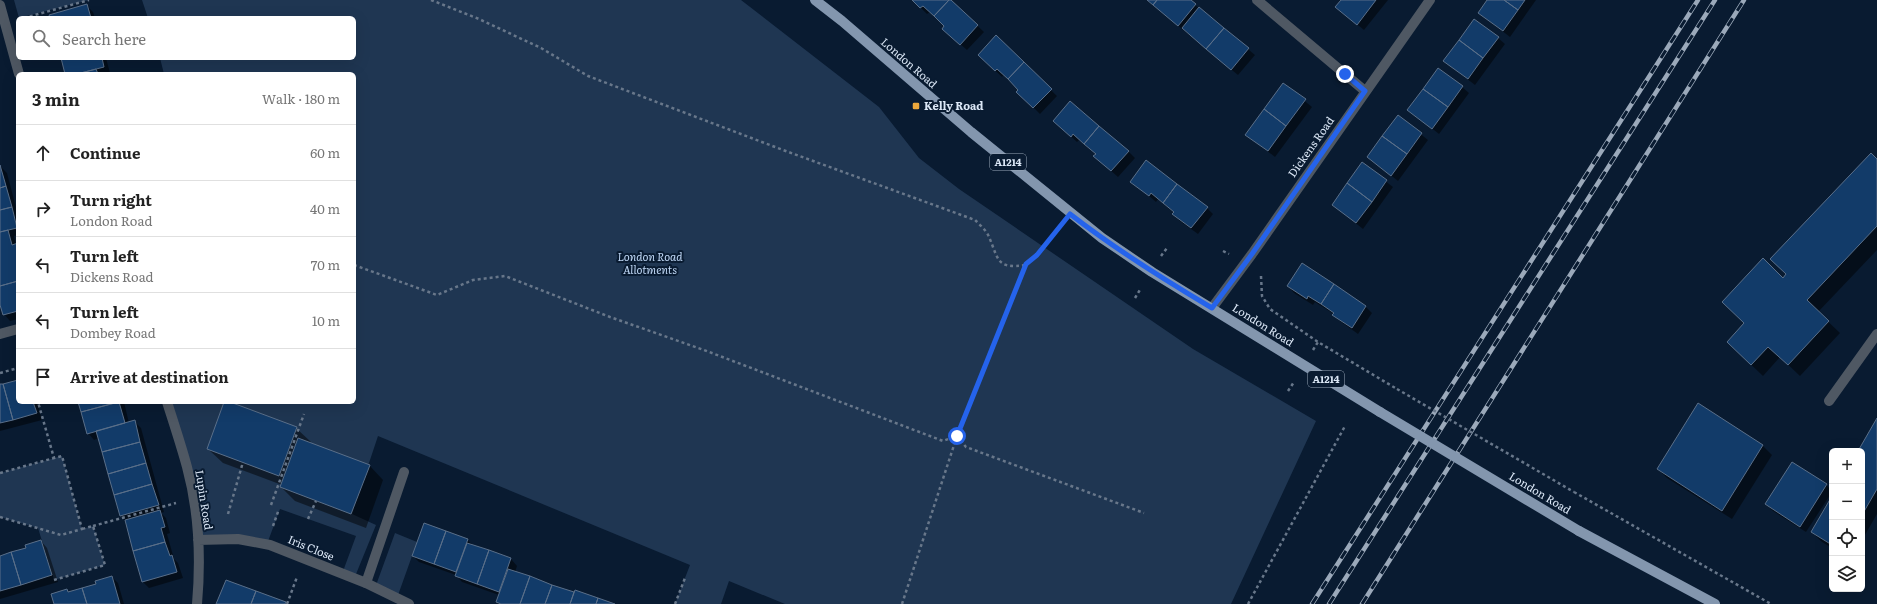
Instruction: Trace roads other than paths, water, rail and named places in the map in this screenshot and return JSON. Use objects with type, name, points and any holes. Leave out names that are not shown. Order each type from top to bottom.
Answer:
[{"type":"main road","name":"London Road","points":[[815,0],[1070,214],[1139,263],[1380,412],[1579,531],[1716,604]]},
{"type":"street","points":[[1257,0],[1365,91]]},
{"type":"street","name":"Dickens Road","points":[[1212,308],[1252,254],[1430,0]]},
{"type":"street","points":[[0,5],[4,32],[18,72]]},
{"type":"street","points":[[0,334],[16,330]]},
{"type":"street","points":[[1829,401],[1877,334]]},
{"type":"street","name":"Lupin Road","points":[[168,404],[187,466],[194,498],[198,540],[199,583],[197,604]]},
{"type":"street","points":[[366,583],[404,472]]},
{"type":"street","name":"Iris Close","points":[[198,540],[230,538],[270,545],[366,583],[409,604]]},
{"type":"railway","points":[[1312,604],[1698,0]]},
{"type":"railway","points":[[1329,604],[1715,0]]},
{"type":"railway","points":[[1362,604],[1744,0]]},
{"type":"place","name":"Kelly Road","points":[[916,106]]},
{"type":"park label","name":"London Road Allotments","points":[[650,263]]}]
